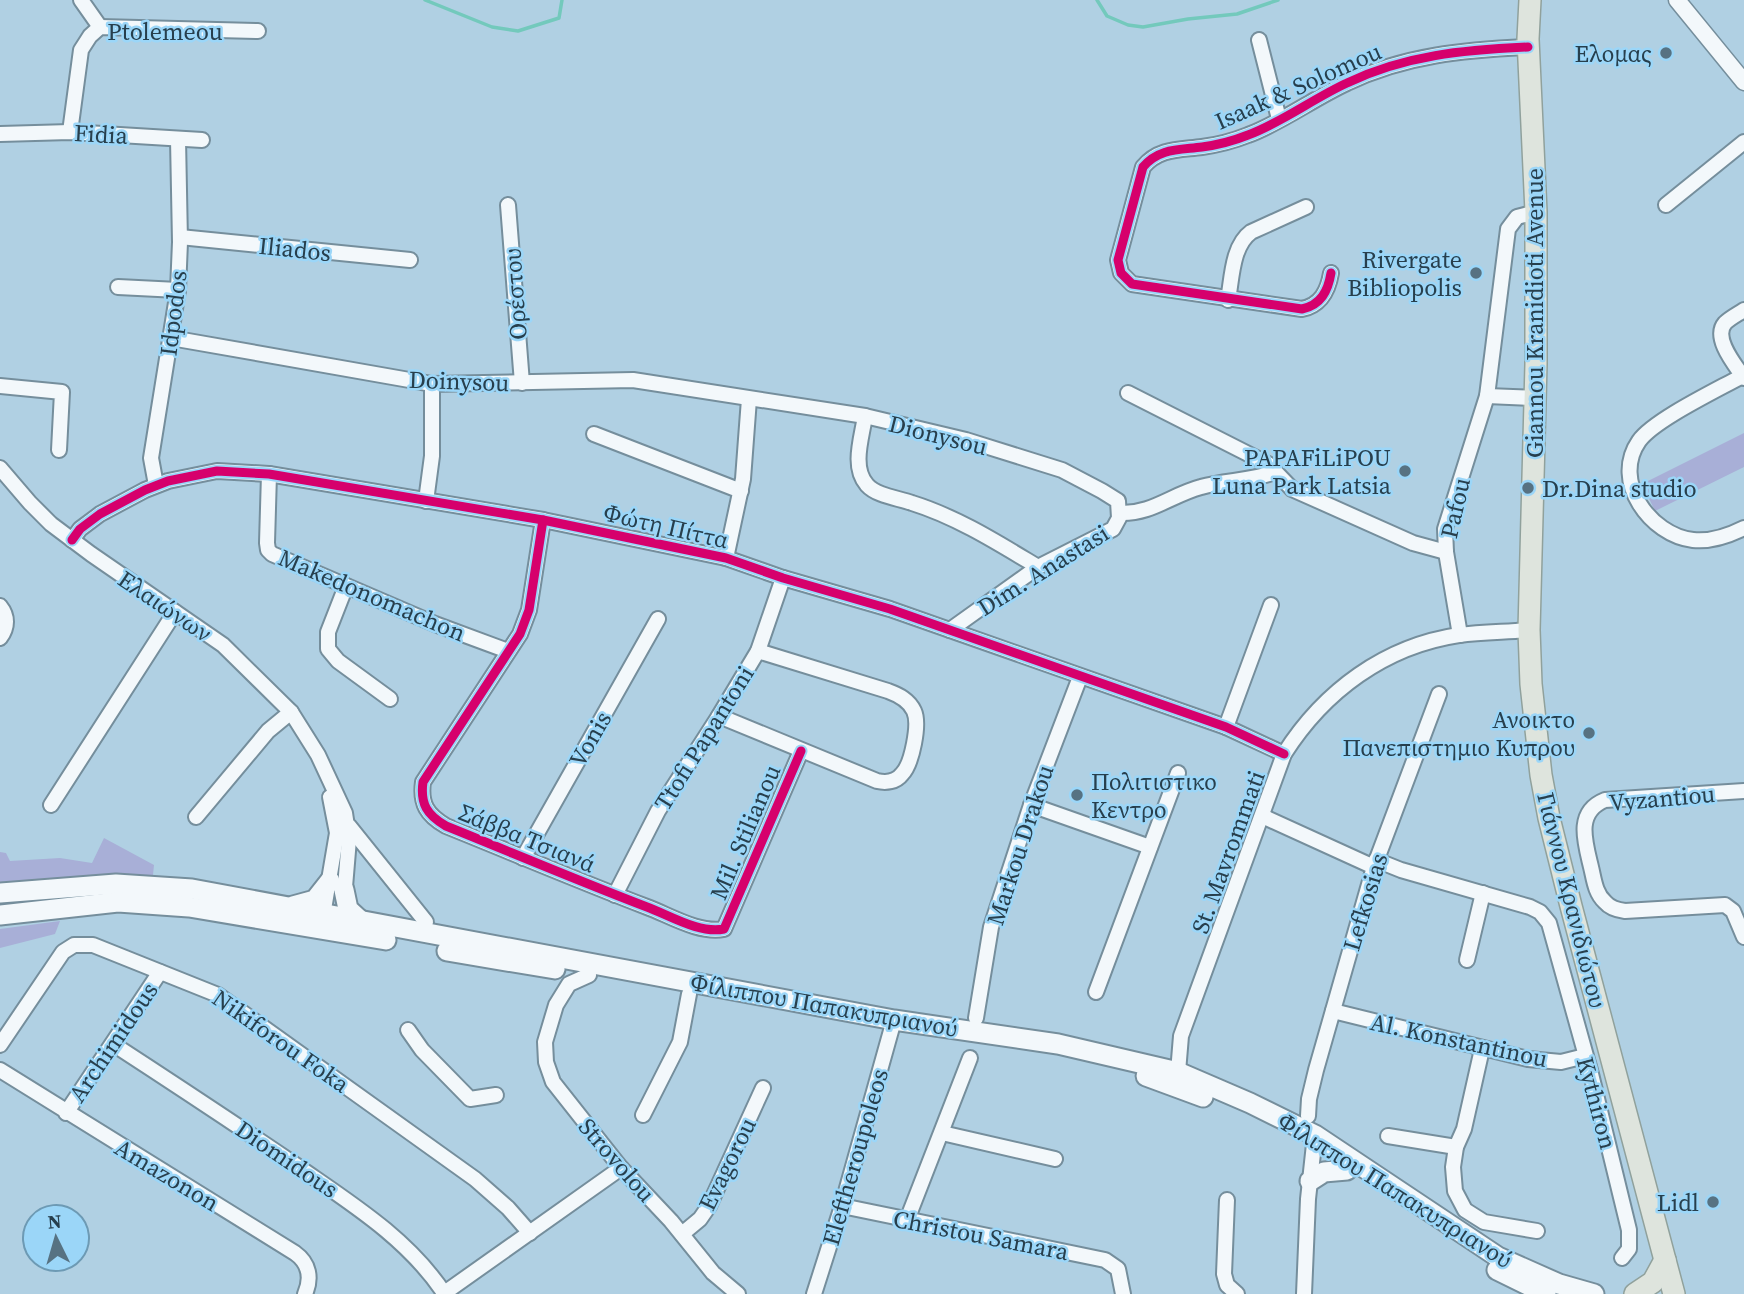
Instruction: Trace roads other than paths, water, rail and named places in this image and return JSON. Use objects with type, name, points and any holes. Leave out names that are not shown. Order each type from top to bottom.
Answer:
[{"type":"main road","name":"Giannou Kranidioti Avenue","points":[[1521,0],[1528,43]]},
{"type":"main road","name":"Giannou Kranidioti Avenue","points":[[1529,630],[1535,398],[1536,212],[1528,43],[1530,0]]},
{"type":"main road","name":"Γιάννου Κρανιδιώτου","points":[[1529,630],[1531,684],[1546,804],[1570,906],[1665,1260]]},
{"type":"main road","name":"Φίλιππου Παπακυπριανού","points":[[0,893],[116,884],[192,889],[289,907],[332,922],[361,921],[892,1026],[1058,1044],[1155,1066],[1178,1072],[1250,1103],[1309,1135],[1499,1257],[1559,1284],[1594,1294]]},
{"type":"main road","points":[[289,907],[315,900],[337,886],[348,909],[361,921]]},
{"type":"main road","name":"Φίλιππου Παπακυπριανού","points":[[0,915],[118,902],[332,922],[543,967],[689,994],[1056,1054],[1134,1072],[1309,1135],[1347,1170],[1492,1268],[1546,1294]]},
{"type":"main road","points":[[1309,1190],[1324,1172],[1347,1170]]},
{"type":"main road","points":[[1635,1294],[1653,1282],[1665,1260]]},
{"type":"main road","points":[[1665,1260],[1674,1294]]},
{"type":"street","points":[[81,0],[100,27]]},
{"type":"street","points":[[1677,0],[1744,82]]},
{"type":"street","name":"Ptolemeou","points":[[70,131],[80,50],[100,27],[258,31]]},
{"type":"street","name":"Isaak & Solomou","points":[[1259,40],[1279,119]]},
{"type":"street","name":"Isaak & Solomou","points":[[1331,273],[1324,295],[1307,309],[1297,310],[1138,287],[1121,273],[1119,255],[1141,171],[1152,158],[1161,153],[1235,139],[1257,131],[1349,82],[1404,61],[1528,43]]},
{"type":"street","name":"Fidia","points":[[0,134],[70,131],[202,140]]},
{"type":"street","name":"Idpodos","points":[[156,485],[151,458],[178,290],[178,139]]},
{"type":"street","points":[[1666,205],[1744,142]]},
{"type":"street","name":"Ορέστου","points":[[508,205],[522,383]]},
{"type":"street","points":[[1228,300],[1238,248],[1244,238],[1251,232],[1306,207]]},
{"type":"street","name":"Pafou","points":[[1128,393],[1251,454],[1268,464],[1292,489],[1413,542],[1446,552],[1445,529],[1486,396],[1508,229],[1517,217],[1536,212]]},
{"type":"street","name":"Iliados","points":[[180,237],[410,260]]},
{"type":"street","points":[[118,287],[178,290]]},
{"type":"street","points":[[1744,310],[1726,322],[1721,331],[1723,343],[1743,377],[1648,431],[1635,447],[1629,471],[1631,485],[1640,505],[1654,522],[1672,534],[1691,540],[1708,540],[1744,528]]},
{"type":"street","name":"Doinysou","points":[[171,338],[432,384],[633,380],[749,400]]},
{"type":"street","points":[[426,500],[432,456],[432,384]]},
{"type":"street","points":[[0,386],[62,392],[59,450]]},
{"type":"street","points":[[1486,396],[1535,398]]},
{"type":"street","points":[[726,558],[741,491],[749,400]]},
{"type":"street","name":"Dionysou","points":[[749,400],[865,416],[965,440],[1062,470],[1102,491],[1119,507]]},
{"type":"street","points":[[865,416],[858,458],[860,473],[866,485],[877,492],[915,504],[964,526],[1038,568]]},
{"type":"street","points":[[594,434],[741,491]]},
{"type":"street","name":"Ελαιώνων","points":[[0,468],[30,503],[72,540],[223,645],[291,712],[318,755],[340,801],[348,825],[332,922]]},
{"type":"street","name":"Φώτη Πίττα","points":[[72,540],[80,529],[100,514],[156,485],[217,471],[269,474],[543,520],[726,558],[783,578],[890,609],[1226,727],[1284,754]]},
{"type":"street","points":[[1119,507],[1137,514],[1203,486],[1275,472]]},
{"type":"street","name":"Makedonomachon","points":[[269,474],[268,550],[281,559],[435,624],[508,651]]},
{"type":"street","name":"Dim. Anastasi","points":[[950,630],[1038,568],[1108,533],[1117,524],[1119,507]]},
{"type":"street","name":"Σάββα Τσιανά","points":[[543,520],[529,610],[520,634],[425,777],[421,798],[427,811],[439,822],[702,928],[724,929]]},
{"type":"street","points":[[1446,552],[1460,635]]},
{"type":"street","name":"Ttofi Papantoni","points":[[615,895],[658,810],[758,651],[783,578]]},
{"type":"street","points":[[346,586],[328,632],[328,649],[338,661],[390,699]]},
{"type":"street","points":[[1226,727],[1271,605]]},
{"type":"street","points":[[0,606],[6,618],[0,638]]},
{"type":"street","points":[[51,806],[175,612]]},
{"type":"street","name":"Vonis","points":[[523,858],[658,619]]},
{"type":"street","name":"St. Mavrommati","points":[[1178,1072],[1181,1036],[1284,754],[1317,710],[1364,671],[1382,660],[1424,643],[1460,635],[1529,630]]},
{"type":"street","points":[[719,716],[877,781],[887,782],[903,774],[916,735],[916,715],[908,702],[888,691],[758,651]]},
{"type":"street","name":"Markou Drakou","points":[[976,1017],[992,927],[1031,804],[1080,677]]},
{"type":"street","name":"Lefkosias","points":[[1304,1294],[1309,1190],[1309,1099],[1375,864],[1438,694]]},
{"type":"street","points":[[197,817],[221,784],[268,731],[291,712]]},
{"type":"street","name":"Mil. Stilianou","points":[[724,929],[801,751]]},
{"type":"street","name":"Ελαιώνων","points":[[318,755],[336,819],[337,886]]},
{"type":"street","points":[[1096,992],[1178,773]]},
{"type":"street","name":"Vyzantiou","points":[[1744,792],[1605,800],[1592,809],[1583,833],[1596,888],[1611,907],[1630,911],[1721,904],[1734,911],[1744,937]]},
{"type":"street","points":[[1031,804],[1150,847]]},
{"type":"street","name":"Kythiron","points":[[1262,817],[1375,864],[1536,910],[1549,923],[1591,1074],[1629,1230],[1629,1249],[1622,1258]]},
{"type":"street","points":[[348,825],[426,922]]},
{"type":"street","points":[[1467,960],[1483,893]]},
{"type":"street","name":"Nikiforou Foka","points":[[0,1045],[59,957],[69,947],[79,944],[93,945],[209,990],[270,1031],[486,1188],[530,1233]]},
{"type":"street","name":"Strovolou","points":[[543,967],[557,985],[555,1005],[545,1042],[548,1072],[559,1091],[621,1168],[682,1234],[713,1273],[738,1294]]},
{"type":"street","name":"Archimidous","points":[[66,1113],[160,972]]},
{"type":"street","name":"Strovolou","points":[[555,1005],[569,984],[589,975]]},
{"type":"street","points":[[643,1115],[677,1050],[685,1027],[689,994]]},
{"type":"street","name":"Al. Konstantinou","points":[[1333,1011],[1482,1049],[1552,1061],[1571,1061],[1585,1056]]},
{"type":"street","name":"Eleftheroupoleos","points":[[814,1294],[842,1206],[892,1026]]},
{"type":"street","points":[[408,1030],[422,1050],[470,1099],[496,1095]]},
{"type":"street","name":"St. Mavrommati","points":[[1155,1066],[1181,1036]]},
{"type":"street","name":"Diomidous","points":[[113,1044],[358,1208],[412,1253],[430,1271],[444,1293]]},
{"type":"street","points":[[1482,1049],[1464,1129],[1456,1147],[1453,1167],[1455,1191],[1465,1210],[1484,1222],[1537,1231]]},
{"type":"street","points":[[907,1220],[970,1058]]},
{"type":"street","name":"Amazonon","points":[[0,1070],[301,1257],[309,1275],[305,1294]]},
{"type":"street","points":[[1591,1074],[1619,1084]]},
{"type":"street","name":"Evagorou","points":[[682,1234],[700,1219],[709,1206],[763,1088]]},
{"type":"street","points":[[942,1133],[1055,1159]]},
{"type":"street","points":[[1388,1136],[1456,1147]]},
{"type":"street","points":[[444,1293],[621,1168]]},
{"type":"street","points":[[1227,1200],[1224,1274],[1227,1285],[1237,1294]]},
{"type":"street","name":"Christou Samara","points":[[842,1206],[1110,1262],[1118,1269],[1123,1294]]},
{"type":"waterway","points":[[425,0],[492,27],[518,31],[559,18],[562,0]]},
{"type":"waterway","points":[[1097,0],[1107,16],[1128,25],[1143,27],[1237,14],[1278,0]]},
{"type":"place","name":"Ελομας","points":[[1666,53]]},
{"type":"place","name":"Rivergate Bibliopolis","points":[[1476,273]]},
{"type":"place","name":"PAPAFiLiPOU Luna Park Latsia","points":[[1405,471]]},
{"type":"place","name":"Dr.Dina studio","points":[[1528,488]]},
{"type":"place","name":"Ανοικτο Πανεπιστημιο Κυπρου","points":[[1589,733]]},
{"type":"place","name":"Πολιτιστικο Κεντρο","points":[[1077,795]]},
{"type":"place","name":"Lidl","points":[[1713,1202]]}]
